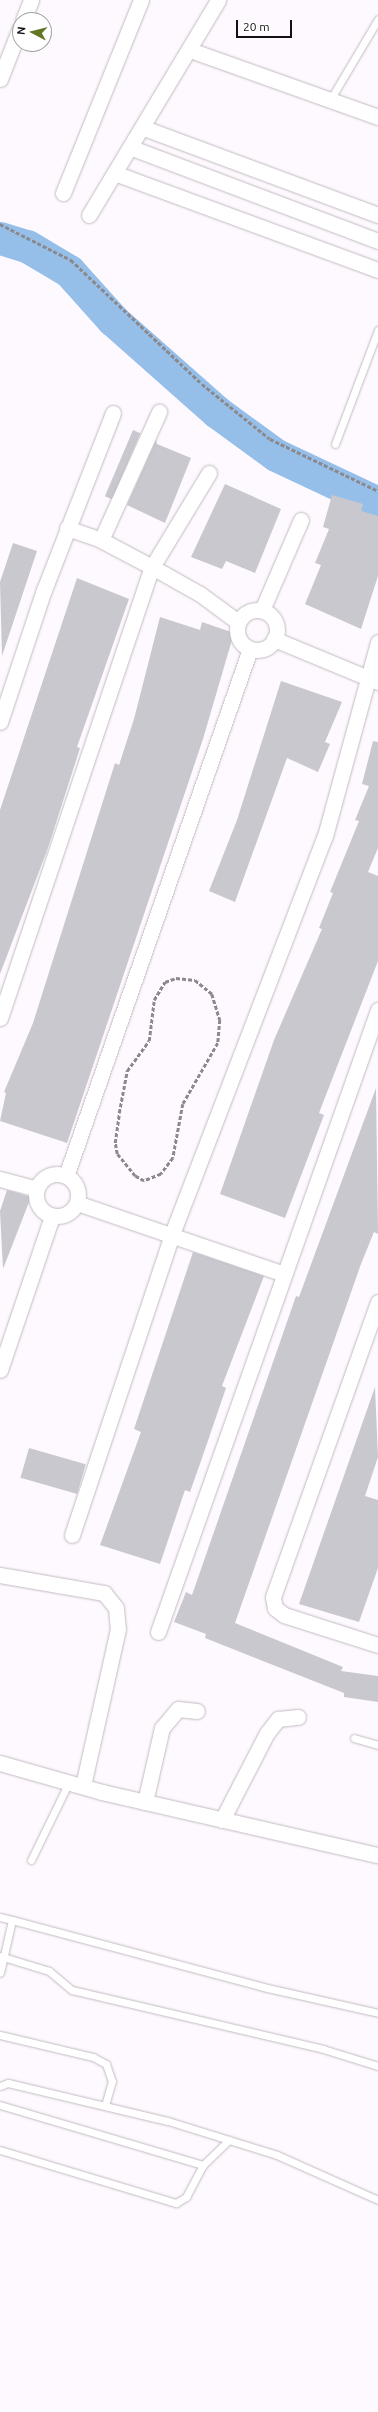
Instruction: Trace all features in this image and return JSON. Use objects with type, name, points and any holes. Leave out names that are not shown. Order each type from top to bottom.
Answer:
[{"type":"street","points":[[26,12],[31,0]]},
{"type":"street","points":[[63,193],[141,0]]},
{"type":"street","points":[[89,215],[117,174],[218,0]]},
{"type":"street","points":[[0,79],[12,48]]},
{"type":"street","points":[[190,50],[378,117]]},
{"type":"street","points":[[144,128],[378,215]]},
{"type":"street","points":[[132,148],[378,241]]},
{"type":"street","points":[[117,174],[378,270]]},
{"type":"street","points":[[101,540],[159,412]]},
{"type":"street","points":[[0,722],[67,528],[113,413]]},
{"type":"street","points":[[0,1018],[152,567],[209,473]]},
{"type":"street","points":[[262,610],[301,520]]},
{"type":"street","points":[[67,528],[101,540],[152,567],[200,594],[238,622]]},
{"type":"street","points":[[250,649],[237,635],[238,622],[246,613],[262,610]]},
{"type":"street","points":[[250,649],[266,647],[274,639],[275,622],[262,610]]},
{"type":"street","points":[[274,639],[373,680]]},
{"type":"street","points":[[72,1535],[172,1234],[325,836],[373,680],[378,642]]},
{"type":"street","points":[[66,1176],[250,649]]},
{"type":"street","points":[[158,1632],[282,1273],[378,1010]]},
{"type":"street","points":[[51,1175],[66,1176],[77,1189],[77,1203],[68,1214],[52,1216],[38,1205],[37,1189],[51,1175]]},
{"type":"street","points":[[0,1179],[37,1189]]},
{"type":"street","points":[[77,1203],[172,1234],[282,1273]]},
{"type":"street","points":[[0,1370],[52,1216]]},
{"type":"street","points":[[378,1302],[273,1598],[275,1608],[284,1615],[378,1645]]},
{"type":"street","points":[[0,1575],[104,1593],[116,1608],[118,1629],[83,1785]]},
{"type":"street","points":[[145,1802],[162,1728],[178,1709],[197,1711]]},
{"type":"street","points":[[222,1820],[267,1734],[278,1719],[298,1717]]},
{"type":"street","points":[[0,1763],[145,1802],[378,1855]]},
{"type":"lane","points":[[330,100],[378,19]]},
{"type":"lane","points":[[335,444],[378,330]]},
{"type":"lane","points":[[354,1738],[378,1745]]},
{"type":"lane","points":[[31,1860],[69,1782]]},
{"type":"lane","points":[[0,1917],[263,1987],[378,2013]]},
{"type":"lane","points":[[0,1973],[2,1957],[12,1920]]},
{"type":"lane","points":[[2,1957],[49,1971],[72,1990],[308,2046],[378,2066]]},
{"type":"lane","points":[[0,2035],[93,2057],[106,2064],[112,2081],[105,2106]]},
{"type":"lane","points":[[0,2086],[8,2083],[105,2106],[229,2140],[277,2155],[378,2200]]},
{"type":"lane","points":[[0,2105],[203,2165]]},
{"type":"lane","points":[[0,2150],[176,2203],[186,2197],[203,2165],[229,2140]]},
{"type":"path","points":[[0,224],[71,260],[202,384],[270,439],[378,491]]},
{"type":"path","points":[[176,978],[195,980],[212,994],[217,1005],[220,1020],[218,1043],[183,1104],[173,1158],[161,1174],[144,1181],[135,1176],[117,1154],[115,1143],[127,1071],[149,1041],[154,1000],[165,982],[176,978]]},
{"type":"building","points":[[133,430],[140,433],[112,499],[105,496]]},
{"type":"building","points":[[156,440],[157,444],[191,458],[165,523],[127,505]]},
{"type":"building","points":[[225,484],[281,509],[255,573],[226,561],[222,569],[191,557]]},
{"type":"building","points":[[332,495],[363,504],[361,511],[378,516],[378,576],[361,629],[305,604],[321,565],[315,563],[329,529],[323,527]]},
{"type":"building","points":[[13,543],[37,551],[2,656],[0,582]]},
{"type":"building","points":[[77,578],[129,599],[77,747],[80,748],[48,848],[0,974],[0,810]]},
{"type":"building","points":[[160,617],[200,630],[202,622],[234,633],[203,739],[67,1143],[0,1121],[6,1093],[4,1092],[33,1023],[115,763],[119,765],[134,719]]},
{"type":"building","points":[[281,681],[342,702],[325,742],[330,744],[318,772],[287,758],[235,902],[209,891],[237,820]]},
{"type":"building","points":[[373,741],[378,742],[378,848],[368,872],[378,876],[378,961],[319,1113],[324,1115],[285,1218],[220,1194],[274,1040],[322,929],[319,928],[333,893],[330,892],[359,821],[355,820],[369,786],[362,784]]},
{"type":"building","points":[[376,1088],[378,1234],[374,1232],[361,1264],[235,1623],[343,1667],[341,1671],[378,1676],[378,1702],[344,1697],[344,1693],[205,1638],[206,1634],[174,1622],[186,1592],[192,1595],[296,1296],[299,1297]]},
{"type":"building","points":[[7,1190],[31,1197],[3,1269],[0,1211]]},
{"type":"building","points":[[193,1252],[264,1276],[222,1386],[226,1388],[190,1492],[185,1490],[160,1564],[100,1545],[141,1432],[134,1429]]},
{"type":"building","points":[[375,1387],[378,1457],[365,1496],[378,1500],[378,1568],[359,1622],[299,1604]]},
{"type":"building","points":[[29,1448],[86,1464],[77,1494],[20,1478]]},
{"type":"waterway","points":[[0,238],[27,246],[69,271],[113,320],[217,412],[276,455],[378,503]]}]
